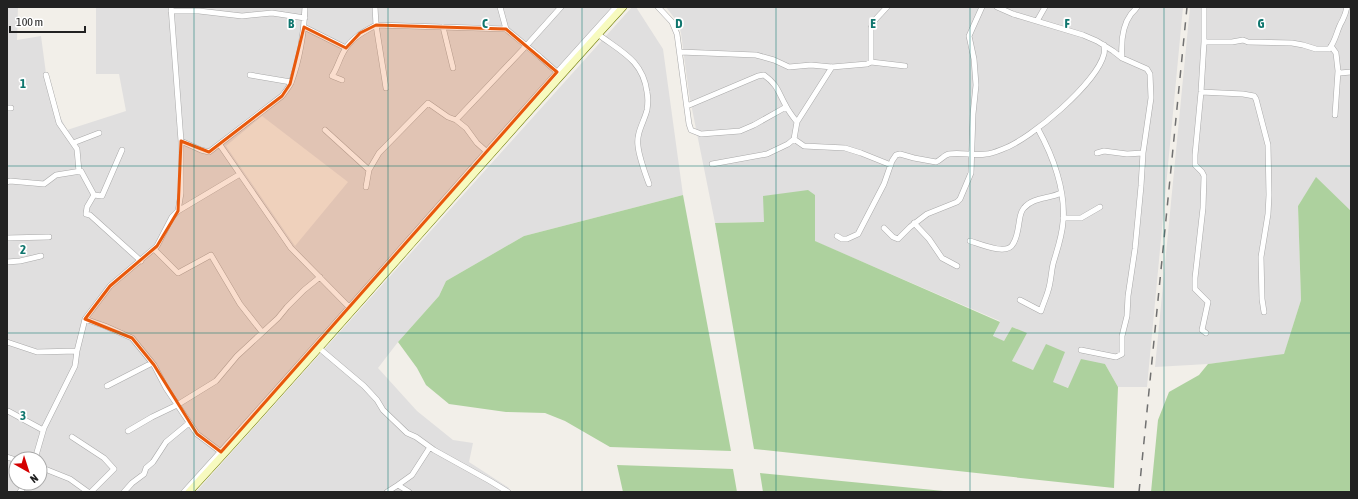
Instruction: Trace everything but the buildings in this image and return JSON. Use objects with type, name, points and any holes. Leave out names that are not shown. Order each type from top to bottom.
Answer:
[{"type":"main road","points":[[189,492],[262,413],[623,7]]},
{"type":"street","points":[[181,141],[209,152],[282,96],[291,82],[304,27],[306,7]]},
{"type":"street","points":[[375,7],[376,25],[386,88]]},
{"type":"street","points":[[500,7],[506,29]]},
{"type":"street","points":[[456,120],[561,7]]},
{"type":"street","points":[[184,492],[486,151],[616,7]]},
{"type":"street","points":[[658,7],[672,22],[677,34],[691,130],[701,134],[740,131],[786,107]]},
{"type":"street","points":[[871,62],[871,28],[874,21],[887,7]]},
{"type":"street","points":[[884,228],[893,237],[898,239],[914,223],[927,214],[951,205],[960,199],[971,173],[973,114],[976,85],[974,59],[969,36],[982,7]]},
{"type":"street","points":[[997,7],[1013,14],[1083,35],[1106,46],[1122,58],[1147,69],[1150,74],[1151,98],[1143,153],[1135,249],[1128,296],[1127,316],[1122,336],[1122,354],[1116,357],[1081,350]]},
{"type":"street","points":[[1037,21],[1045,7]]},
{"type":"street","points":[[1122,58],[1121,43],[1126,23],[1130,15],[1137,7]]},
{"type":"street","points":[[1204,7],[1204,42],[1195,165],[1204,176],[1195,289],[1208,302],[1202,330],[1206,333]]},
{"type":"street","points":[[1204,42],[1232,42],[1243,40],[1248,42],[1292,43],[1320,50],[1329,49],[1337,36],[1340,25],[1345,18],[1347,7]]},
{"type":"street","points":[[178,211],[181,193],[181,141],[171,9],[242,16],[272,13],[305,18]]},
{"type":"street","points":[[342,80],[332,76],[337,69],[346,48],[360,33],[376,25],[506,29],[527,45],[557,72]]},
{"type":"street","points":[[304,27],[346,48]]},
{"type":"street","points":[[443,27],[453,68]]},
{"type":"street","points":[[599,35],[625,53],[640,68],[646,82],[648,95],[647,109],[638,136],[638,146],[649,184]]},
{"type":"street","points":[[1106,46],[1117,46],[1121,43]]},
{"type":"street","points":[[837,236],[842,239],[847,239],[858,234],[884,184],[896,155],[900,154],[936,162],[947,155],[987,154],[1005,148],[1038,129],[1087,83],[1096,70],[1104,54],[1106,46]]},
{"type":"street","points":[[1331,46],[1336,53],[1338,71],[1335,115]]},
{"type":"street","points":[[680,52],[756,55],[774,60],[789,67],[812,65],[832,67],[867,64],[871,62],[905,66]]},
{"type":"street","points":[[712,164],[767,154],[788,144],[794,139],[797,122],[832,67]]},
{"type":"street","points":[[1338,71],[1343,74],[1351,72]]},
{"type":"street","points":[[46,75],[59,122],[77,149],[79,172]]},
{"type":"street","points":[[250,75],[291,82]]},
{"type":"street","points":[[687,106],[758,76],[764,75],[773,81],[786,107],[797,122]]},
{"type":"street","points":[[1201,92],[1254,96],[1266,135],[1268,145],[1269,195],[1268,214],[1261,257],[1262,299],[1264,312]]},
{"type":"street","points":[[366,187],[369,170],[379,153],[428,103],[466,128],[477,143],[486,151]]},
{"type":"street","points":[[1020,300],[1041,311],[1051,282],[1053,266],[1060,244],[1063,218],[1061,192],[1052,159],[1046,143],[1038,129]]},
{"type":"street","points":[[326,130],[369,170]]},
{"type":"street","points":[[73,143],[99,133]]},
{"type":"street","points":[[794,139],[804,146],[844,148],[891,165]]},
{"type":"street","points":[[220,144],[291,248],[349,307]]},
{"type":"street","points":[[94,195],[102,196],[122,150]]},
{"type":"street","points":[[1097,153],[1104,151],[1127,154],[1143,153]]},
{"type":"street","points":[[7,182],[44,184],[56,175],[81,171],[94,195]]},
{"type":"street","points":[[37,451],[43,430],[75,366],[85,319],[110,286],[157,246],[172,217],[178,211],[240,174]]},
{"type":"street","points":[[970,241],[993,248],[1005,250],[1009,249],[1014,244],[1021,213],[1025,207],[1039,199],[1056,195],[1061,192]]},
{"type":"street","points":[[94,195],[86,207],[86,214],[90,215],[141,260]]},
{"type":"street","points":[[1063,218],[1081,218],[1100,207]]},
{"type":"street","points":[[914,223],[929,239],[942,258],[957,266]]},
{"type":"street","points":[[7,238],[49,237]]},
{"type":"street","points":[[154,249],[178,273],[211,254],[240,304],[262,332]]},
{"type":"street","points":[[7,262],[20,261],[41,256]]},
{"type":"street","points":[[128,431],[177,405],[216,381],[236,356],[278,318],[304,290],[320,277]]},
{"type":"street","points":[[85,319],[132,338],[152,363],[177,405],[197,434],[220,452]]},
{"type":"street","points":[[7,342],[37,352],[77,352]]},
{"type":"street","points":[[319,348],[364,386],[377,400],[383,410],[407,433],[416,437],[430,448],[508,492]]},
{"type":"street","points":[[107,386],[152,363]]},
{"type":"street","points":[[8,411],[43,430]]},
{"type":"street","points":[[124,492],[132,483],[144,474],[146,468],[153,462],[166,442],[189,423]]},
{"type":"street","points":[[72,437],[104,458],[114,469],[91,492]]},
{"type":"street","points":[[387,492],[412,475],[430,448]]},
{"type":"street","points":[[48,470],[70,479],[88,492]]},
{"type":"street","points":[[398,485],[408,492]]},
{"type":"highlighted area","points":[[376,25],[506,29],[557,72],[221,452],[197,434],[154,365],[132,338],[85,319],[110,286],[157,246],[178,211],[181,141],[209,152],[282,96],[290,84],[304,27],[346,48],[360,33]]},
{"type":"shaded area","points":[[7,7],[18,7],[17,40],[41,36],[49,96],[67,130],[126,111],[119,74],[96,74],[96,7],[616,7],[184,492],[7,492]],"holes":[[[262,116],[348,182],[295,246],[226,146]]]},
{"type":"shaded area","points":[[632,7],[636,7],[663,49],[683,195],[524,236],[446,281],[439,296],[398,342],[378,368],[417,411],[453,440],[473,443],[469,462],[509,488],[508,492],[196,492]]},
{"type":"shaded area","points":[[666,7],[1183,7],[1147,387],[1118,387],[1105,364],[1069,388],[1053,383],[1047,344],[1033,370],[1012,361],[1026,333],[1012,327],[1004,341],[993,337],[1000,321],[814,241],[815,195],[764,222],[715,223],[689,94],[681,33],[678,23]]},
{"type":"shaded area","points":[[1190,7],[1351,7],[1351,211],[1316,178],[1298,206],[1301,300],[1284,355],[1208,364],[1155,367]]},
{"type":"green space","points":[[1316,177],[1351,211],[1351,492],[1151,492],[1158,420],[1169,392],[1199,375],[1208,364],[1284,354],[1301,300],[1298,206]]},
{"type":"green space","points":[[808,190],[815,195],[815,241],[1000,322],[993,336],[1004,341],[1012,327],[1027,333],[1012,361],[1033,370],[1046,344],[1065,352],[1053,382],[1068,388],[1081,359],[1105,364],[1118,387],[1114,488],[754,449],[715,223],[764,222],[763,196]]},
{"type":"green space","points":[[683,195],[731,451],[610,447],[565,421],[545,413],[506,412],[449,404],[426,385],[417,368],[398,342],[439,296],[446,281],[524,236]]},
{"type":"green space","points":[[617,465],[733,469],[737,492],[623,492]]},
{"type":"green space","points":[[760,473],[954,492],[763,492]]},
{"type":"railway","points":[[1139,492],[1187,7]]}]
